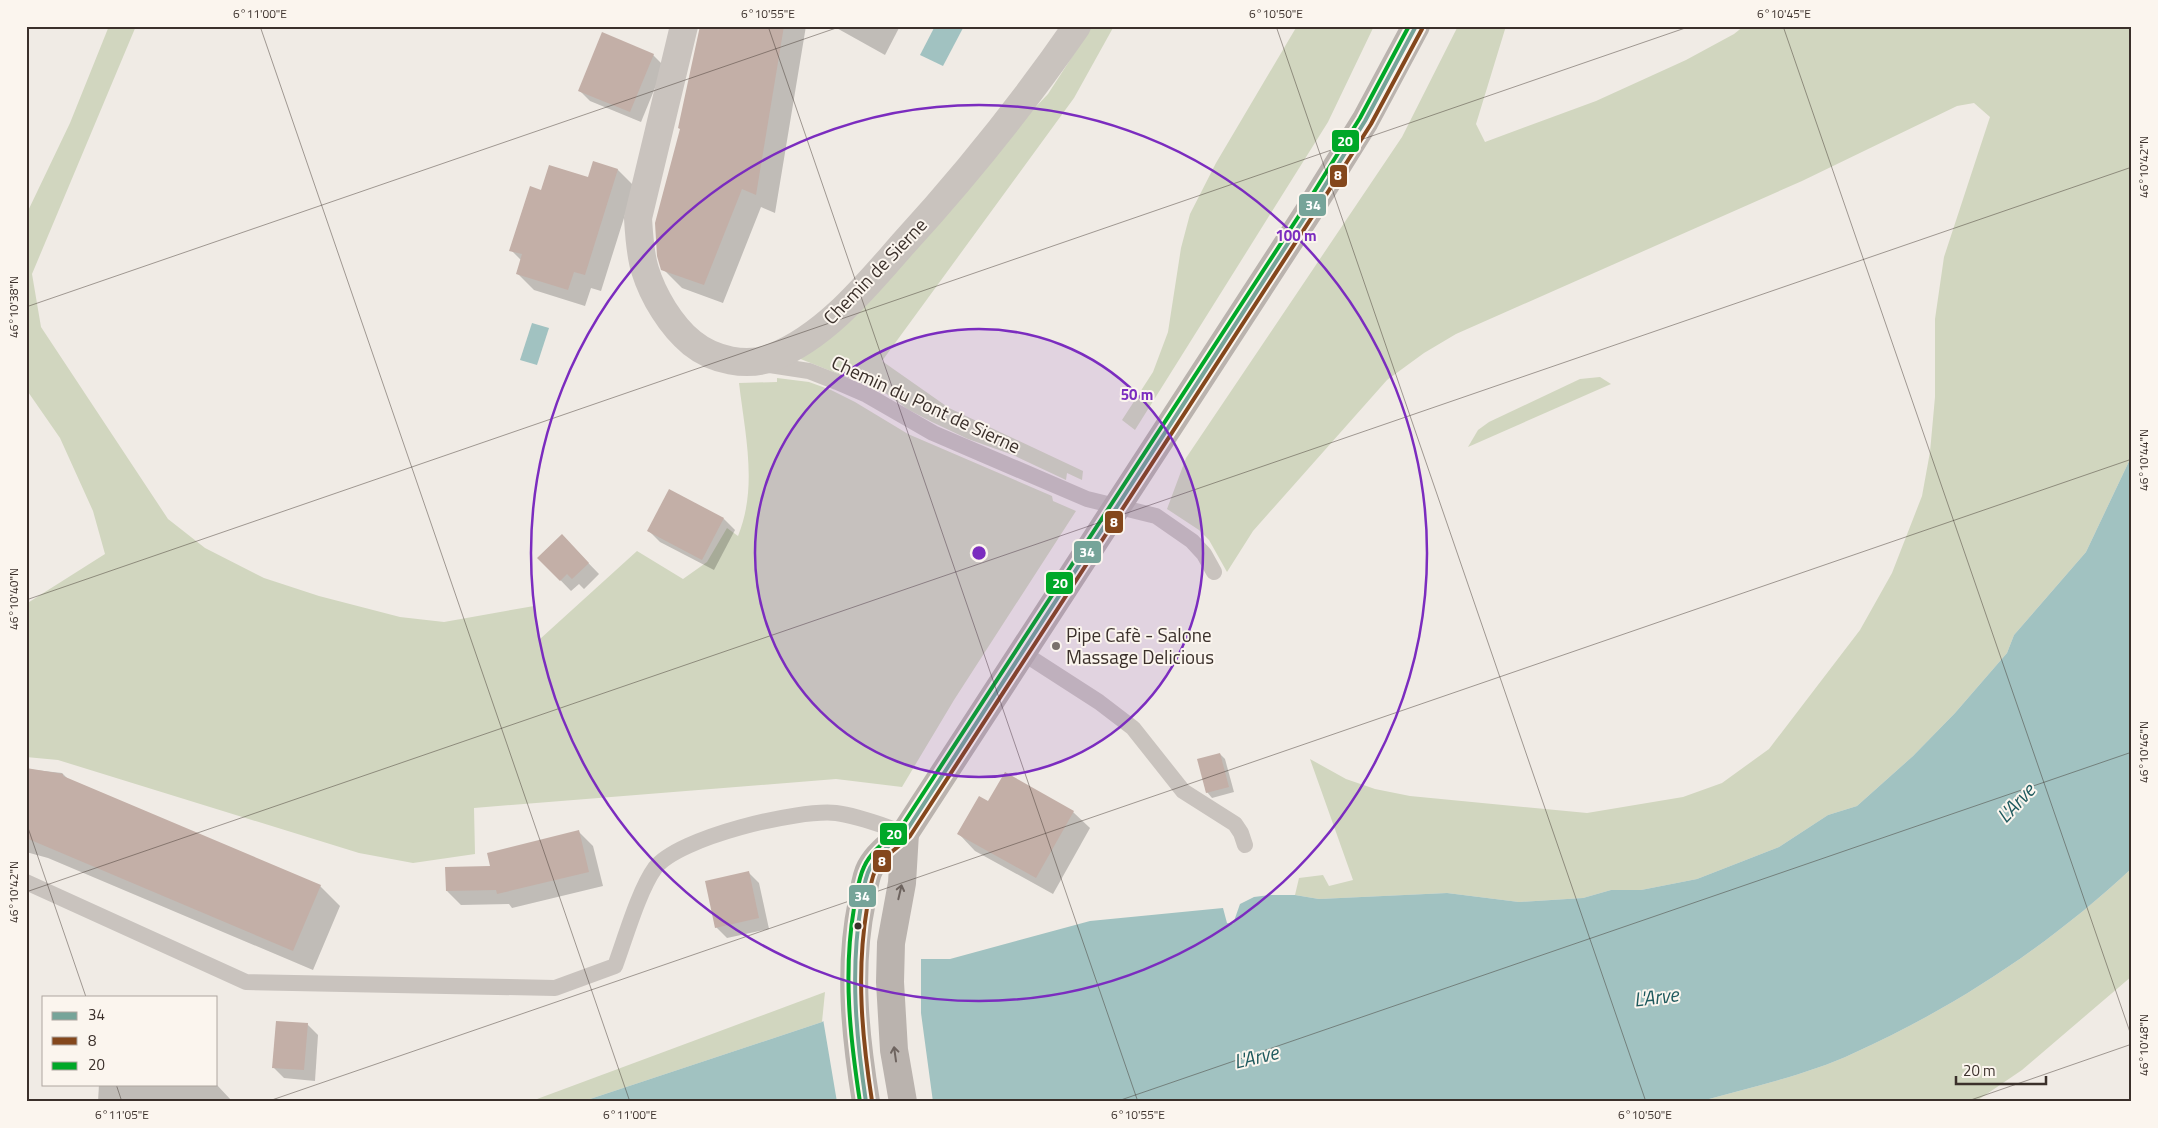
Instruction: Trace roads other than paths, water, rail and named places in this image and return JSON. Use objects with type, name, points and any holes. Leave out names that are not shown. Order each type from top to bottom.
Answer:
[{"type":"main road","points":[[866,1102],[855,1022],[853,987],[856,936],[870,868],[899,843],[1023,653],[1116,506],[1350,146],[1399,61],[1416,26]]},
{"type":"main road","points":[[899,843],[902,883],[891,943],[890,982],[894,1050],[903,1102]]},
{"type":"street","name":"Chemin de Sierne","points":[[684,26],[638,218],[640,246],[645,271],[656,294],[669,317],[684,336],[700,350],[720,358],[743,362],[771,358],[785,352],[826,324],[850,301],[948,194],[1041,79],[1078,26]]},
{"type":"lane","name":"Chemin du Pont de Sierne","points":[[743,362],[809,371],[866,394],[933,433],[1086,499],[1156,516],[1192,541],[1204,554],[1214,572]]},
{"type":"lane","points":[[1023,653],[1098,702],[1133,728],[1183,791],[1234,824],[1241,833],[1245,845]]},
{"type":"lane","points":[[26,882],[246,982],[555,988],[615,966],[641,896],[656,867],[680,849],[716,834],[771,820],[811,813],[836,813],[860,818],[899,843]]},
{"type":"water","points":[[935,26],[963,28],[943,66],[920,55]]},
{"type":"water","points":[[532,323],[549,328],[537,365],[520,360]]},
{"type":"water","name":"L'Arve","points":[[2132,455],[2132,868],[2069,922],[2001,972],[1892,1035],[1835,1061],[1797,1075],[1698,1102],[581,1102],[822,1022],[921,959],[950,959],[1090,921],[1223,908],[1227,923],[1233,924],[1240,904],[1254,897],[1270,895],[1295,895],[1319,899],[1447,893],[1519,902],[1583,898],[1611,890],[1641,890],[1697,879],[1779,847],[1828,815],[1857,806],[1913,756],[1955,713],[2007,653],[2014,635],[2086,552]]},
{"type":"place","name":"Pipe Cafè - Salone Massage Delicious","points":[[1056,646]]}]
